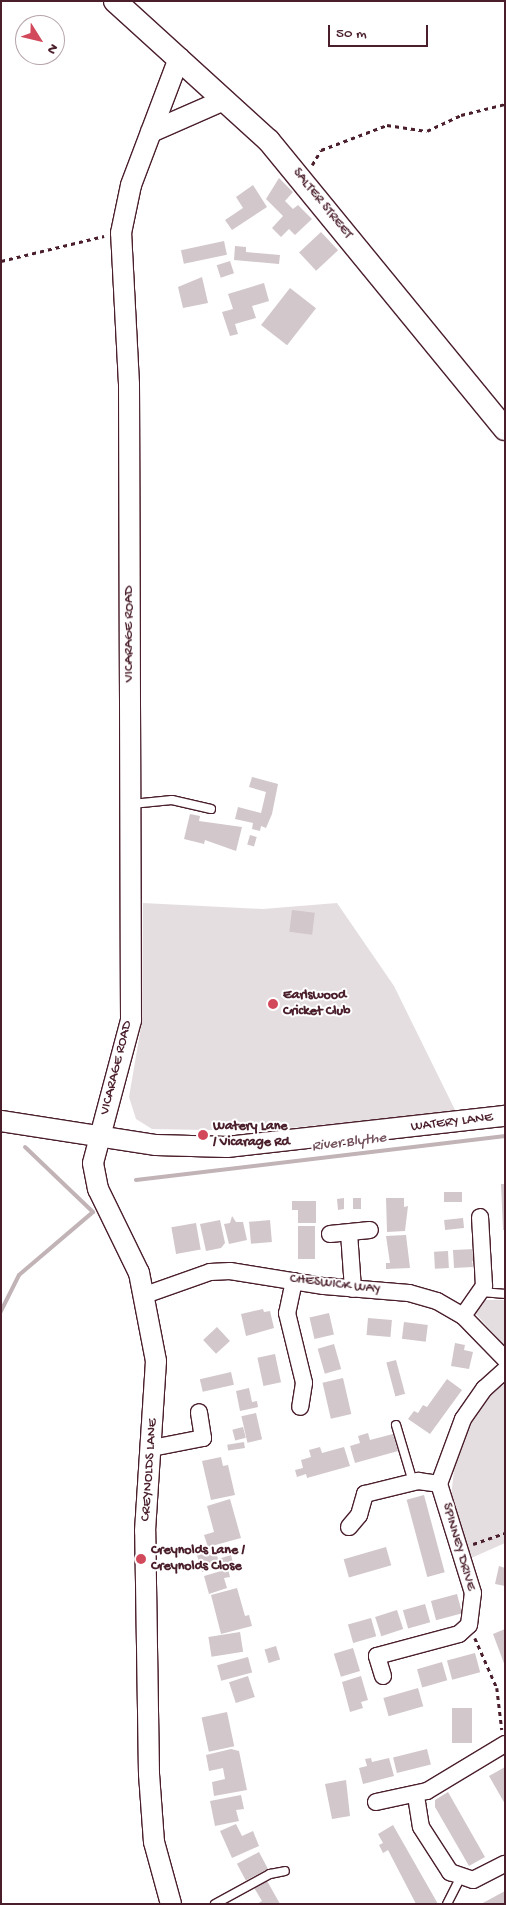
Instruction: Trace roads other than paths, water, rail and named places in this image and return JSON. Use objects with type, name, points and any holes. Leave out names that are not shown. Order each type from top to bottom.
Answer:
[{"type":"main road","name":"SALTER STREET","points":[[115,1],[270,141],[505,429]]},
{"type":"street","name":"VICARAGE ROAD","points":[[100,1137],[131,1020],[129,384],[121,233],[131,185],[179,58]]},
{"type":"street","points":[[151,132],[224,100]]},
{"type":"street","name":"WATERY LANE","points":[[1,1121],[156,1145],[227,1148],[505,1116]]},
{"type":"street","name":"CREYNOLDS LANE","points":[[100,1137],[94,1175],[128,1246],[145,1295],[156,1361],[152,1448],[145,1531],[149,1774],[154,1842],[171,1904]]},
{"type":"street","points":[[463,1316],[482,1292],[480,1217]]},
{"type":"street","points":[[330,1234],[370,1230]]},
{"type":"street","points":[[349,1233],[353,1289]]},
{"type":"street","name":"CHESWICK WAY","points":[[145,1295],[210,1272],[244,1271],[294,1281],[426,1296],[463,1316],[505,1359]]},
{"type":"street","points":[[294,1281],[287,1313],[304,1383],[300,1407]]},
{"type":"street","points":[[349,1527],[359,1515],[364,1494],[413,1482],[439,1484],[462,1419],[484,1389],[505,1370]]},
{"type":"street","points":[[152,1448],[203,1438],[199,1412]]},
{"type":"street","name":"SPINNEY DRIVE","points":[[383,1676],[377,1656],[459,1634],[469,1625],[472,1593],[460,1548],[439,1484]]},
{"type":"street","points":[[376,1802],[416,1796],[443,1783],[503,1744]]},
{"type":"street","points":[[416,1796],[421,1827],[450,1872],[460,1878],[473,1880],[505,1864]]},
{"type":"lane","points":[[130,804],[172,800],[211,808]]},
{"type":"lane","points":[[482,1292],[505,1294]]},
{"type":"lane","points":[[396,1425],[413,1482]]},
{"type":"lane","points":[[214,1904],[270,1874],[285,1871]]},
{"type":"lane","points":[[447,1904],[460,1878]]},
{"type":"waterway","name":"River Blythe","points":[[136,1180],[505,1136]]},
{"type":"waterway","name":"River Blythe","points":[[1,1311],[19,1275],[93,1212],[25,1147]]},
{"type":"place","name":"Earlswood Cricket Club","points":[[273,1004]]},
{"type":"place","name":"Watery Lane / Vicarage Rd","points":[[203,1135]]},
{"type":"place","name":"Creynolds Lane / Creynolds Close","points":[[141,1559]]}]
